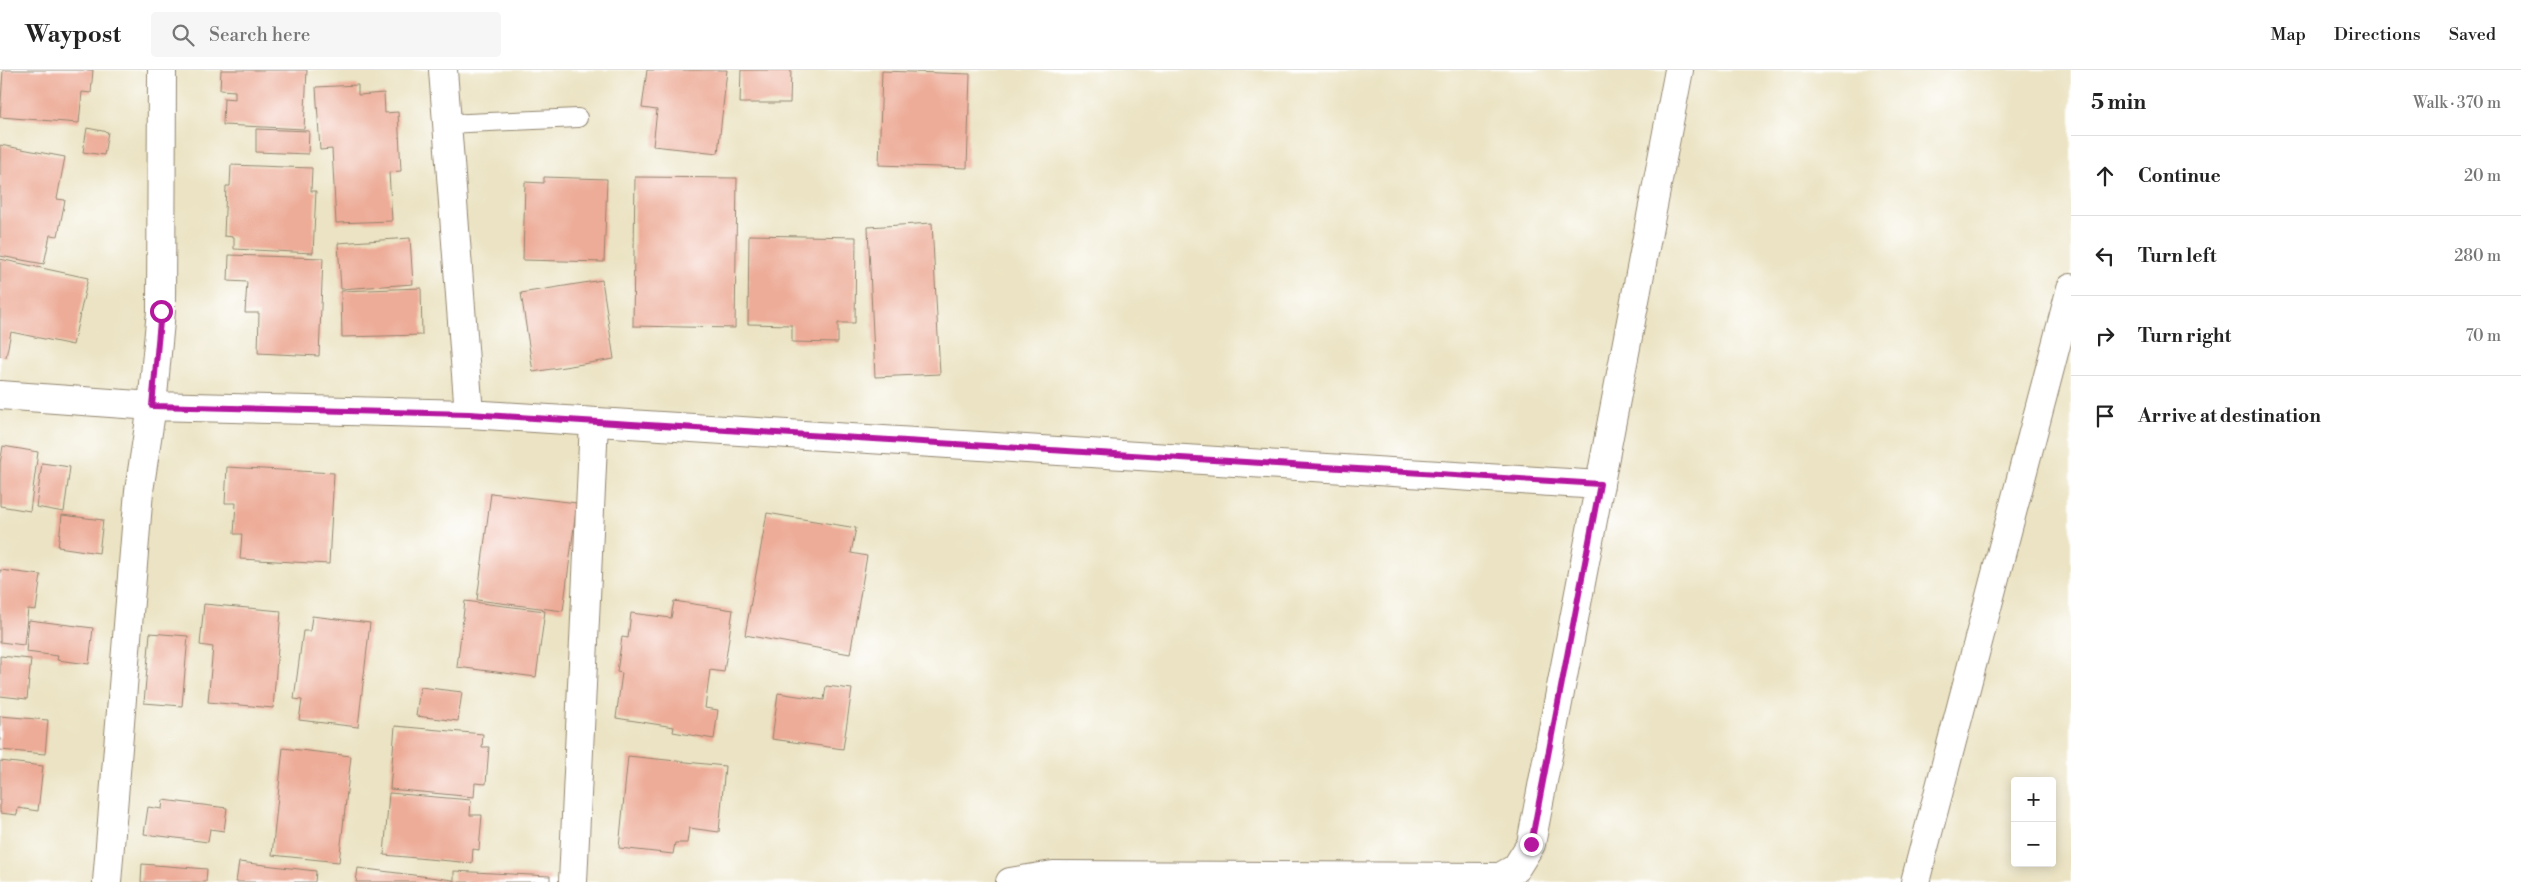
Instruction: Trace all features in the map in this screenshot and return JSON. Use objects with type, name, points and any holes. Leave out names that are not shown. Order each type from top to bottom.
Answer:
[{"type":"street","points":[[107,882],[139,491],[152,406],[161,311],[162,70]]},
{"type":"street","points":[[443,70],[469,414]]},
{"type":"street","points":[[1010,882],[1053,875],[1500,878],[1516,868],[1531,844],[1679,70]]},
{"type":"street","points":[[1915,882],[2071,288]]},
{"type":"street","points":[[0,395],[152,406],[469,414],[1600,484]]},
{"type":"street","points":[[573,882],[594,422]]},
{"type":"lane","points":[[447,124],[578,118]]},
{"type":"building","points":[[3,70],[93,70],[91,93],[82,92],[79,123],[0,117]]},
{"type":"building","points":[[221,70],[307,70],[304,129],[223,125],[224,98],[235,99],[235,91],[220,90]]},
{"type":"building","points":[[647,70],[727,70],[718,153],[653,146],[657,110],[642,108]]},
{"type":"building","points":[[741,70],[791,70],[790,103],[740,103]]},
{"type":"building","points":[[882,71],[970,74],[967,168],[879,165]]},
{"type":"building","points":[[358,85],[358,95],[384,93],[385,113],[398,112],[401,171],[389,172],[392,221],[336,223],[332,149],[320,150],[316,87]]},
{"type":"building","points":[[87,128],[108,132],[104,155],[83,152]]},
{"type":"building","points":[[256,129],[309,131],[308,154],[256,152]]},
{"type":"building","points":[[0,145],[65,157],[57,199],[65,200],[58,236],[50,235],[44,264],[0,256]]},
{"type":"building","points":[[231,165],[312,168],[311,191],[316,191],[313,253],[234,249],[234,237],[224,236],[226,186],[230,186]]},
{"type":"building","points":[[544,177],[607,179],[604,262],[523,260],[525,182],[544,183]]},
{"type":"building","points":[[635,177],[737,178],[735,328],[633,326]]},
{"type":"building","points":[[932,223],[940,374],[875,377],[868,227]]},
{"type":"building","points":[[749,235],[856,237],[855,323],[838,323],[838,343],[792,342],[792,325],[748,324]]},
{"type":"building","points":[[410,238],[413,284],[341,289],[338,243]]},
{"type":"building","points":[[229,255],[323,258],[319,356],[258,353],[259,313],[245,313],[247,282],[228,281]]},
{"type":"building","points":[[0,259],[88,278],[73,345],[11,332],[6,357],[0,356]]},
{"type":"building","points":[[602,280],[614,359],[533,372],[521,293]]},
{"type":"building","points":[[421,288],[422,335],[342,337],[341,291]]},
{"type":"building","points":[[3,446],[38,452],[30,511],[0,506],[0,463]]},
{"type":"building","points":[[42,463],[70,467],[64,512],[36,507]]},
{"type":"building","points":[[227,467],[334,473],[329,564],[240,559],[242,534],[234,534],[236,503],[225,503]]},
{"type":"building","points":[[491,493],[577,503],[563,611],[477,600]]},
{"type":"building","points":[[767,513],[856,528],[851,553],[867,556],[850,654],[745,635]]},
{"type":"building","points":[[62,515],[103,520],[99,553],[58,547]]},
{"type":"building","points":[[0,570],[41,575],[36,610],[28,609],[24,645],[0,642]]},
{"type":"building","points":[[465,601],[545,611],[536,677],[457,667]]},
{"type":"building","points":[[674,601],[733,610],[724,672],[710,670],[705,708],[718,710],[714,739],[673,732],[674,727],[616,718],[622,673],[617,672],[622,637],[628,638],[631,613],[671,618]]},
{"type":"building","points":[[204,604],[281,611],[273,708],[208,702],[213,647],[200,645]]},
{"type":"building","points":[[312,616],[370,623],[358,727],[299,720],[302,700],[294,699],[303,631],[310,631]]},
{"type":"building","points":[[29,620],[93,628],[89,664],[57,660],[58,656],[26,652]]},
{"type":"building","points":[[150,633],[188,636],[182,706],[144,703]]},
{"type":"building","points":[[0,656],[31,659],[27,699],[0,696]]},
{"type":"building","points":[[826,686],[852,689],[843,749],[772,739],[778,693],[824,700]]},
{"type":"building","points":[[420,687],[462,692],[458,721],[416,716]]},
{"type":"building","points":[[0,716],[48,720],[45,754],[0,750]]},
{"type":"building","points":[[395,726],[483,734],[482,747],[489,747],[486,784],[475,783],[474,797],[390,789]]},
{"type":"building","points":[[283,748],[351,756],[339,862],[272,855]]},
{"type":"building","points":[[628,756],[725,766],[719,832],[689,828],[687,843],[675,843],[673,854],[619,848]]},
{"type":"building","points":[[0,761],[43,766],[38,811],[18,808],[17,815],[0,813]]},
{"type":"building","points":[[389,793],[471,800],[470,815],[482,815],[479,850],[473,849],[472,863],[384,855]]},
{"type":"building","points":[[163,800],[227,808],[224,831],[210,829],[208,842],[144,834],[148,807],[162,809]]},
{"type":"building","points":[[239,862],[316,871],[315,882],[236,882]]},
{"type":"building","points":[[142,864],[207,869],[206,882],[141,882]]},
{"type":"building","points":[[358,868],[453,880],[453,882],[356,882]]},
{"type":"building","points":[[454,871],[550,876],[550,882],[454,882]]},
{"type":"route","points":[[161,311],[152,406],[469,414],[879,441],[1600,484],[1531,844]]}]
